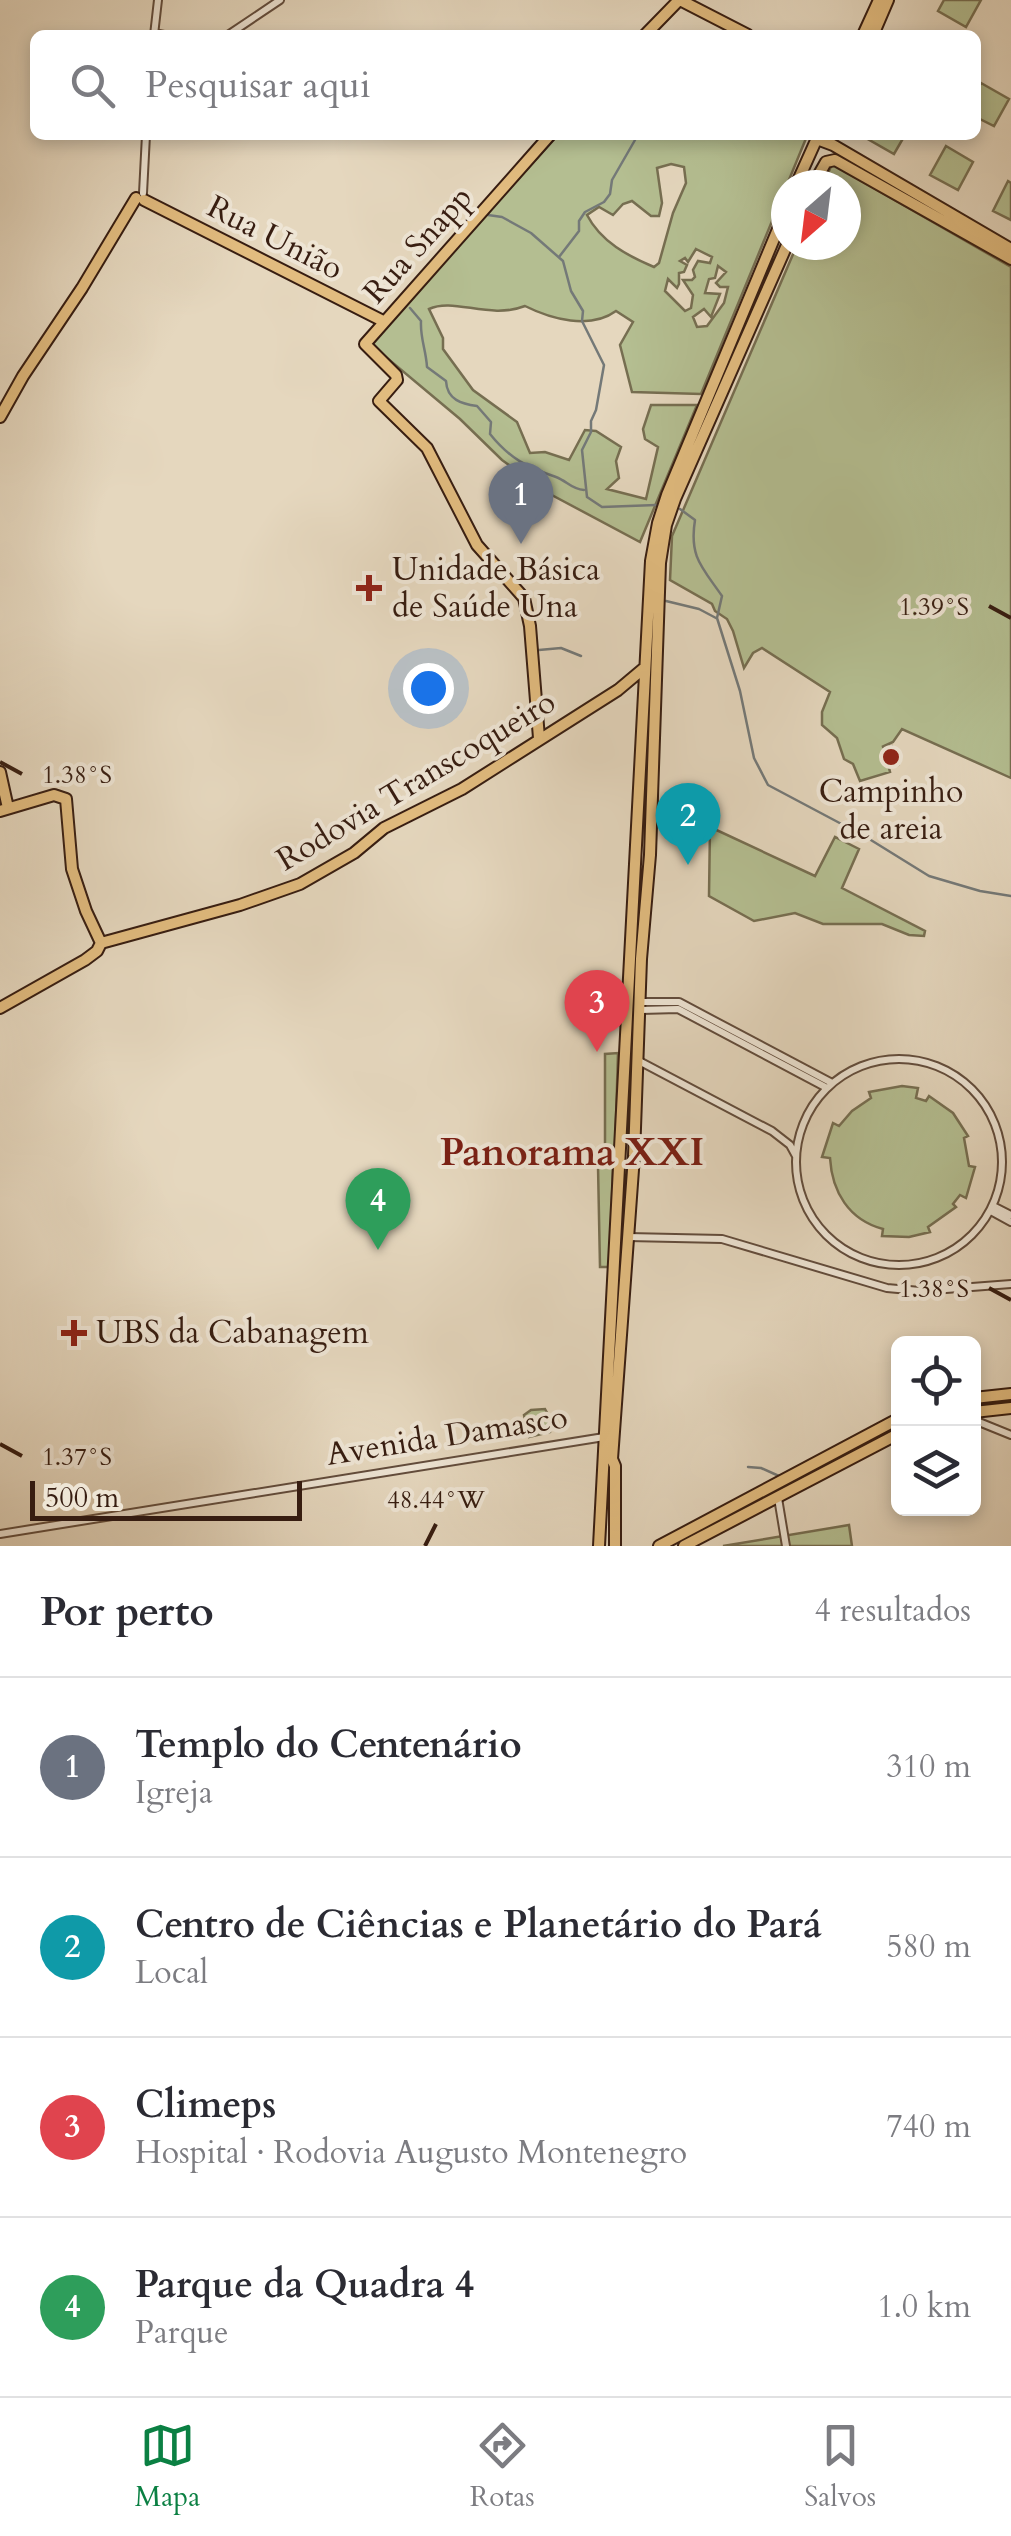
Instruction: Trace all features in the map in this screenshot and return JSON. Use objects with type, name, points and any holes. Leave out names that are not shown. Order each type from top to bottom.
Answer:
[{"type":"main road","points":[[650,30],[680,0],[738,30]]},
{"type":"main road","points":[[865,30],[879,0]]},
{"type":"main road","points":[[875,30],[888,0]]},
{"type":"main road","name":"Rua Snapp","points":[[540,738],[524,598],[477,544],[427,448],[379,401],[396,375],[365,344],[546,140]]},
{"type":"main road","points":[[803,170],[817,140]]},
{"type":"main road","points":[[820,170],[834,142],[1011,250]]},
{"type":"main road","points":[[821,170],[826,162],[836,160],[854,170]]},
{"type":"main road","points":[[861,174],[1011,259]]},
{"type":"main road","points":[[0,417],[22,376],[141,196]]},
{"type":"main road","name":"Rua União","points":[[141,196],[383,321]]},
{"type":"main road","points":[[991,248],[991,242],[1011,250]]},
{"type":"main road","points":[[606,1545],[615,1466],[608,1455],[605,1436],[651,561],[658,522],[771,245]]},
{"type":"main road","points":[[769,250],[771,246]]},
{"type":"main road","points":[[606,1545],[608,1455],[627,1237],[648,886],[658,588],[666,525],[780,260]]},
{"type":"main road","name":"Rodovia Transcoqueiro","points":[[101,943],[240,905],[300,884],[354,852],[384,828],[462,789],[618,690],[644,668]]},
{"type":"main road","points":[[618,690],[636,690],[644,701]]},
{"type":"main road","points":[[0,772],[4,810],[54,795],[66,798],[72,869],[101,943],[97,952],[85,960],[0,1008]]},
{"type":"main road","points":[[634,854],[636,888],[643,890],[648,886]]},
{"type":"main road","points":[[632,900],[643,898],[644,936]]},
{"type":"main road","points":[[981,1397],[1011,1394]]},
{"type":"main road","points":[[981,1411],[1011,1408]]},
{"type":"main road","points":[[684,1546],[781,1497],[821,1466],[891,1423]]},
{"type":"main road","points":[[833,1459],[891,1437]]},
{"type":"main road","points":[[659,1546],[791,1476],[821,1466]]},
{"type":"main road","points":[[781,1497],[778,1486],[791,1476]]},
{"type":"street","points":[[154,30],[158,0]]},
{"type":"street","points":[[235,30],[280,0]]},
{"type":"street","points":[[141,196],[148,140]]},
{"type":"street","points":[[641,1006],[678,1009],[830,1086]]},
{"type":"street","points":[[638,1062],[772,1131],[790,1145],[796,1157],[802,1195],[818,1225],[842,1248],[874,1262],[907,1265],[940,1257],[968,1239],[992,1208],[1003,1170],[998,1130],[978,1094],[957,1076],[932,1064],[892,1059],[865,1064],[830,1086],[812,1106],[800,1132],[796,1157]]},
{"type":"street","points":[[772,1131],[788,1135],[800,1132]]},
{"type":"street","points":[[992,1208],[1011,1219]]},
{"type":"street","points":[[627,1237],[722,1240],[887,1288],[920,1291],[1011,1284]]},
{"type":"street","points":[[981,1423],[1011,1435]]},
{"type":"street","name":"Avenida Damasco","points":[[0,1534],[605,1436]]},
{"type":"street","points":[[781,1497],[789,1546]]},
{"type":"green space","points":[[944,0],[981,0],[966,27],[938,11]]},
{"type":"green space","points":[[981,83],[1009,99],[994,126],[981,120]]},
{"type":"green space","points":[[553,140],[805,140],[793,170],[771,170],[771,224],[701,394],[632,392],[620,345],[633,322],[616,311],[583,321],[558,318],[525,306],[498,311],[449,305],[429,309],[443,338],[443,349],[473,390],[517,422],[530,453],[545,452],[569,460],[585,430],[596,431],[621,447],[616,461],[619,478],[607,489],[646,499],[658,447],[645,439],[643,429],[651,405],[697,405],[640,542],[548,493],[502,460],[460,419],[369,343]],"holes":[[[671,164],[684,167],[686,183],[659,263],[654,267],[607,240],[587,215],[599,207],[613,215],[632,201],[651,216],[659,216],[662,203],[657,168]],[[696,249],[712,257],[710,263],[698,261],[692,280],[683,280],[693,295],[691,308],[685,311],[665,291],[668,279],[677,288],[679,273],[687,265],[680,261],[685,258],[688,262]],[[718,266],[726,272],[716,283],[728,287],[724,303],[707,326],[697,327],[693,317],[704,309],[711,317],[720,294],[705,293],[709,279],[715,278]]]},
{"type":"green space","points":[[870,140],[902,140],[894,154]]},
{"type":"green space","points":[[946,146],[973,162],[958,190],[930,175]]},
{"type":"green space","points":[[861,181],[1011,267],[1011,778],[902,729],[893,742],[882,747],[892,746],[898,765],[889,768],[890,772],[860,781],[853,764],[844,759],[837,738],[822,725],[822,712],[830,692],[762,648],[753,653],[744,668],[727,619],[712,604],[670,580],[672,536],[791,260],[861,260]]},
{"type":"green space","points":[[1008,181],[1011,183],[1011,220],[993,211]]},
{"type":"green space","points":[[710,827],[815,876],[835,837],[859,849],[842,888],[925,931],[924,936],[909,935],[882,924],[823,924],[795,913],[754,921],[709,896]]},
{"type":"green space","points":[[618,1053],[615,1151],[605,1153],[605,1054]]},
{"type":"green space","points":[[902,1086],[918,1088],[916,1098],[926,1101],[929,1096],[953,1113],[968,1136],[964,1138],[969,1166],[975,1167],[966,1198],[960,1195],[953,1204],[956,1207],[928,1227],[930,1232],[909,1237],[882,1236],[883,1229],[861,1219],[844,1203],[834,1182],[830,1158],[822,1157],[833,1123],[839,1126],[871,1098],[869,1092]]},
{"type":"green space","points":[[613,1163],[610,1267],[600,1267],[598,1166]]},
{"type":"green space","points":[[545,1409],[551,1420],[550,1432],[529,1437],[524,1415]]},
{"type":"green space","points":[[849,1525],[852,1546],[723,1546]]},
{"type":"waterway","points":[[559,257],[579,231],[579,221],[585,212],[610,194],[612,180],[635,140]]},
{"type":"waterway","points":[[488,215],[502,217],[531,233],[563,261],[571,291],[583,311],[582,321],[604,365],[591,432],[582,450],[587,497],[602,507],[656,505]]},
{"type":"waterway","points":[[410,308],[421,321],[427,367],[446,381],[452,397],[477,406],[491,422],[490,434],[512,456],[584,490]]},
{"type":"waterway","points":[[680,509],[695,520],[696,553],[722,596],[717,618],[740,691],[754,758],[768,785],[929,876],[1011,896]]},
{"type":"waterway","points":[[666,601],[699,609],[716,618]]},
{"type":"waterway","points":[[539,650],[561,648],[581,656]]},
{"type":"waterway","points":[[748,1467],[779,1476]]},
{"type":"place","name":"Templo do Centenário","points":[[521,544]]},
{"type":"place","name":"Unidade Básica de Saúde Una","points":[[369,588]]},
{"type":"place","name":"Campinho de areia","points":[[891,757]]},
{"type":"place","name":"Centro de Ciências e Planetário do Pará","points":[[688,865]]},
{"type":"place","name":"Climeps","points":[[597,1052]]},
{"type":"place","name":"Parque da Quadra 4","points":[[378,1250]]},
{"type":"place","name":"UBS da Cabanagem","points":[[74,1333]]},
{"type":"district","name":"Panorama XXI","points":[[572,1153]]}]
